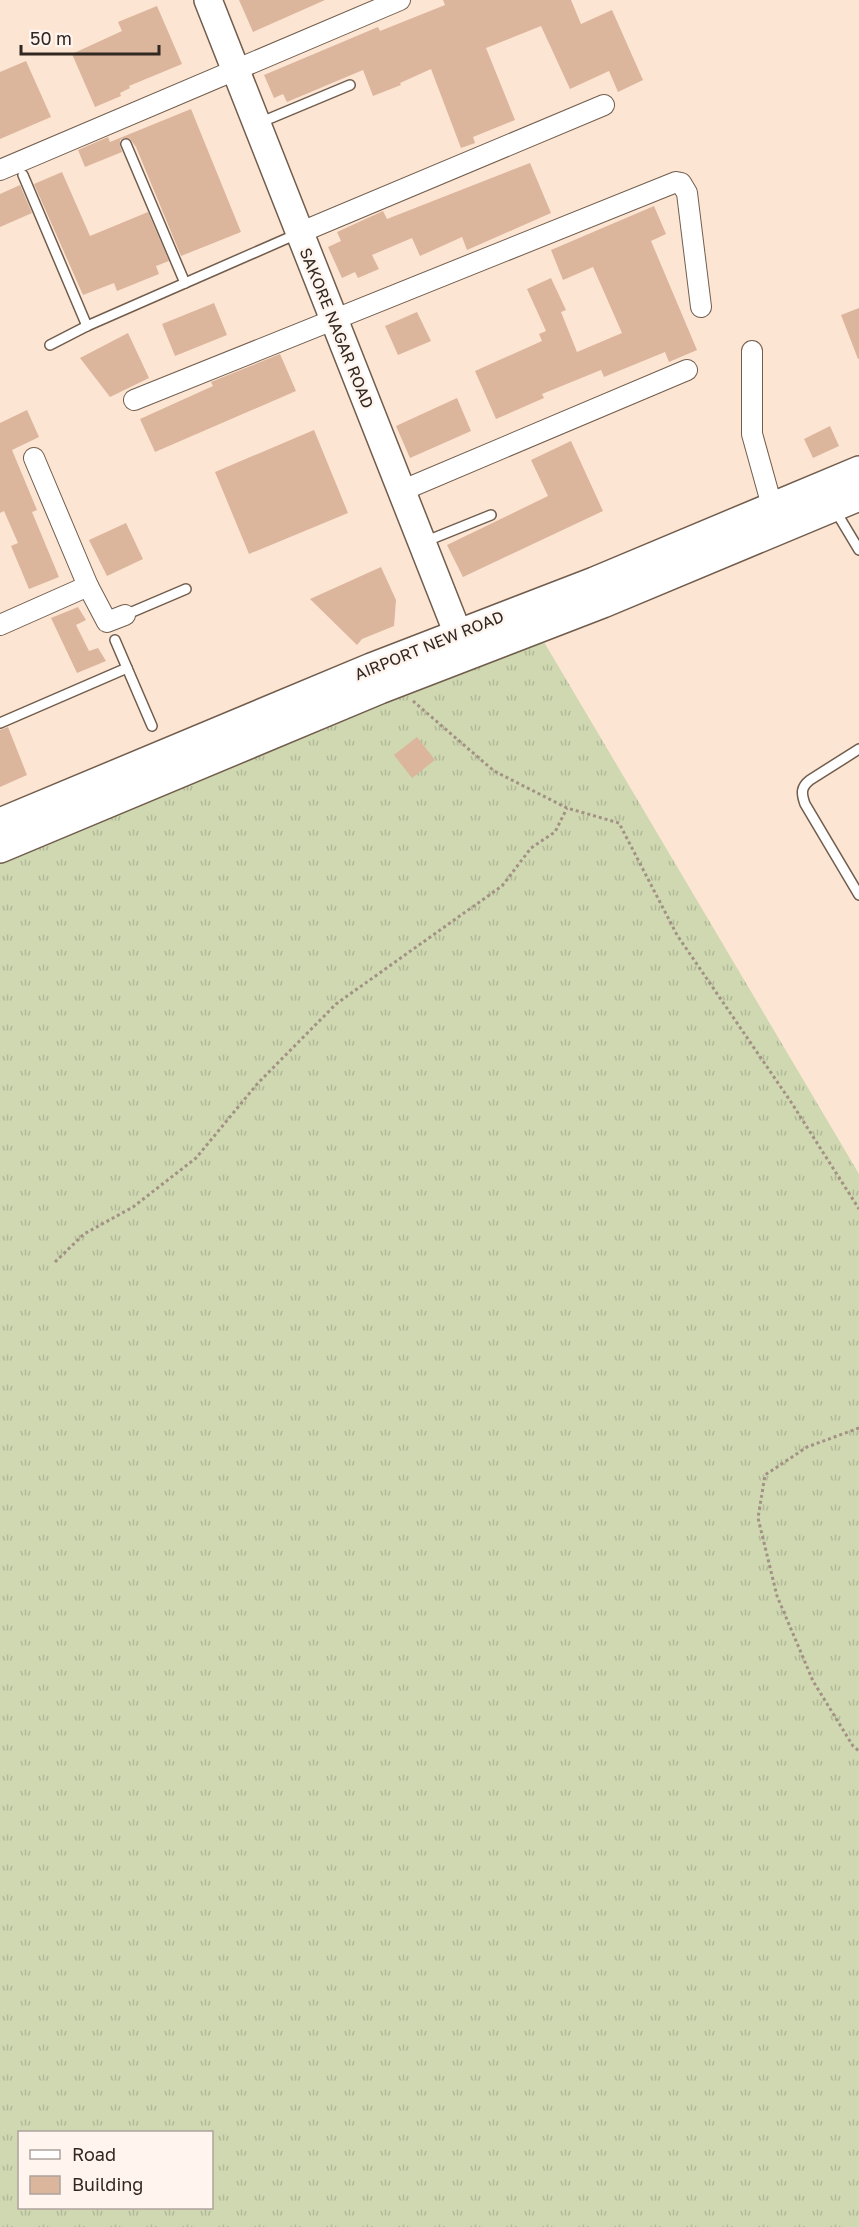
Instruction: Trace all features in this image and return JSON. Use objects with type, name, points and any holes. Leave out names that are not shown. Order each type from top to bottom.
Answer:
[{"type":"main road","name":"SAKORE NAGAR ROAD","points":[[208,0],[462,645]]},
{"type":"main road","name":"AIRPORT NEW ROAD","points":[[0,849],[394,685],[462,645],[594,580],[859,470]]},
{"type":"main road","name":"AIRPORT NEW ROAD","points":[[0,822],[371,667],[462,645],[603,604],[859,497]]},
{"type":"street","points":[[0,170],[400,0]]},
{"type":"street","points":[[299,233],[604,105]]},
{"type":"street","points":[[134,400],[676,182],[681,183],[687,193],[701,307]]},
{"type":"street","points":[[752,351],[752,434],[772,506]]},
{"type":"street","points":[[401,491],[687,370]]},
{"type":"street","points":[[34,458],[88,586],[107,622],[125,615]]},
{"type":"street","points":[[0,625],[88,586]]},
{"type":"lane","points":[[256,124],[350,85]]},
{"type":"lane","points":[[126,144],[185,283]]},
{"type":"lane","points":[[23,175],[87,326]]},
{"type":"lane","points":[[50,345],[87,326],[299,233]]},
{"type":"lane","points":[[834,508],[859,550]]},
{"type":"lane","points":[[422,543],[491,515]]},
{"type":"lane","points":[[125,615],[186,589]]},
{"type":"lane","points":[[115,639],[152,726]]},
{"type":"lane","points":[[0,723],[127,668]]},
{"type":"lane","points":[[859,749],[803,785],[802,793],[805,804],[859,895]]},
{"type":"path","points":[[394,685],[494,771],[567,807],[619,823],[677,934],[791,1102],[859,1209]]},
{"type":"path","points":[[55,1263],[84,1234],[133,1207],[196,1158],[258,1083],[336,1004],[502,886],[531,848],[555,832],[567,807]]},
{"type":"path","points":[[859,1428],[807,1447],[765,1475],[758,1518],[777,1596],[813,1681],[853,1746],[859,1751]]},
{"type":"green space","points":[[544,642],[859,1174],[859,2227],[0,2227],[0,861],[392,699]]},
{"type":"building","points":[[239,0],[325,0],[253,32]]},
{"type":"building","points":[[443,0],[571,0],[581,24],[612,10],[643,80],[618,92],[609,71],[570,89],[541,26],[486,48],[515,120],[473,137],[475,143],[461,148],[431,69],[400,83],[401,85],[373,96],[363,70],[287,102],[283,94],[274,98],[264,75],[378,27],[380,31],[445,5]]},
{"type":"building","points":[[157,6],[182,64],[129,86],[130,88],[120,93],[121,96],[95,107],[72,54],[122,31],[118,22]]},
{"type":"building","points":[[26,61],[51,117],[0,139],[0,72]]},
{"type":"building","points":[[191,109],[241,232],[181,256],[136,147],[130,139],[120,140],[122,152],[85,167],[78,150],[108,137],[110,142]]},
{"type":"building","points":[[530,163],[551,213],[467,250],[462,237],[420,256],[412,238],[372,255],[379,269],[358,278],[355,272],[342,278],[328,247],[341,241],[337,232],[383,211],[387,219]]},
{"type":"building","points":[[62,172],[90,236],[148,212],[169,261],[156,266],[159,274],[117,291],[114,283],[83,295],[34,184]]},
{"type":"building","points":[[20,185],[32,213],[0,227],[0,194]]},
{"type":"building","points":[[654,206],[666,234],[651,241],[697,350],[669,362],[665,352],[604,377],[601,370],[542,394],[544,398],[496,419],[475,371],[542,341],[539,334],[546,331],[527,289],[551,278],[566,310],[561,312],[577,352],[622,333],[593,267],[563,280],[551,250]]},
{"type":"building","points":[[214,303],[227,335],[175,356],[162,324]]},
{"type":"building","points":[[859,308],[859,359],[858,359],[841,315]]},
{"type":"building","points":[[417,312],[431,341],[398,355],[385,326]]},
{"type":"building","points":[[128,333],[149,378],[110,397],[80,358]]},
{"type":"building","points":[[280,354],[296,391],[155,452],[140,419],[213,386],[211,382]]},
{"type":"building","points":[[457,398],[471,431],[410,458],[396,426]]},
{"type":"building","points":[[27,410],[39,437],[12,450],[37,510],[32,512],[59,577],[29,589],[11,546],[18,543],[4,511],[0,513],[0,423]]},
{"type":"building","points":[[830,426],[839,446],[813,458],[804,439]]},
{"type":"building","points":[[314,430],[348,513],[249,554],[215,472]]},
{"type":"building","points":[[571,441],[603,511],[463,577],[447,545],[548,496],[531,460]]},
{"type":"building","points":[[126,523],[143,559],[107,576],[89,540]]},
{"type":"building","points":[[381,567],[396,600],[394,626],[362,639],[357,645],[310,599]]},
{"type":"building","points":[[78,607],[86,620],[76,625],[89,651],[98,648],[106,661],[77,673],[51,618]]},
{"type":"building","points":[[8,727],[27,775],[0,787],[0,730]]},
{"type":"building","points":[[417,737],[435,760],[412,778],[394,755]]}]
